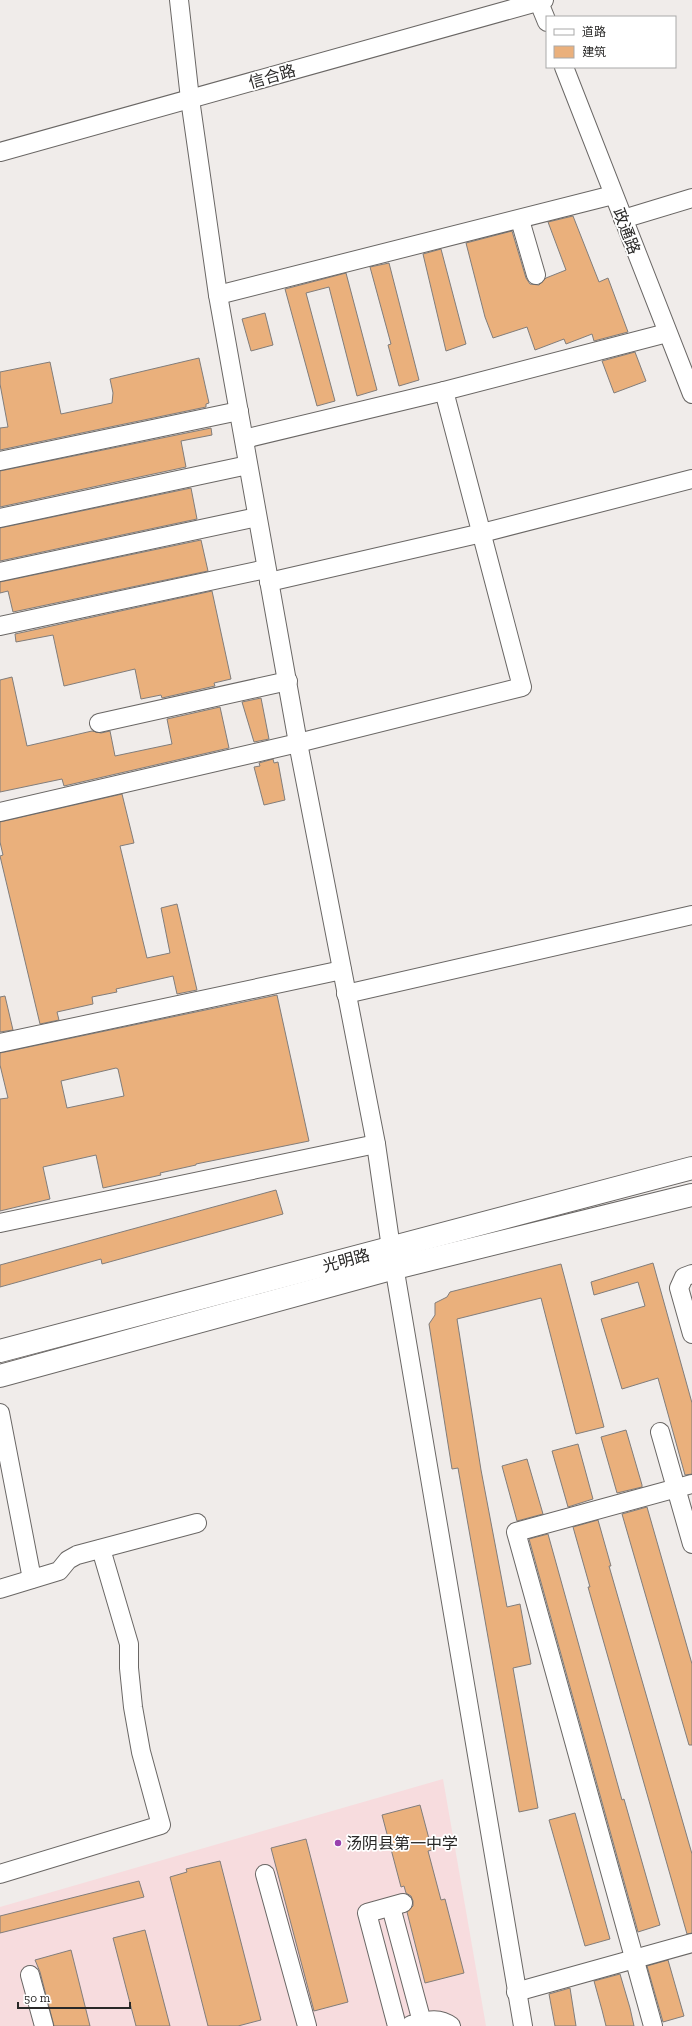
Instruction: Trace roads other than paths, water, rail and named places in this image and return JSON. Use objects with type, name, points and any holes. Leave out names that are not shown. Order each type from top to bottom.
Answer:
[{"type":"main road","name":"光明路","points":[[0,1376],[692,1168]]},
{"type":"main road","name":"光明路","points":[[0,1351],[393,1258],[692,1195]]},
{"type":"street","points":[[179,0],[190,99],[218,295],[298,743],[376,1144],[393,1258],[516,1992],[523,2026]]},
{"type":"street","points":[[540,0],[546,19]]},
{"type":"street","name":"信合路","points":[[0,152],[540,0]]},
{"type":"street","name":"政通路","points":[[564,68],[692,394]]},
{"type":"street","points":[[218,295],[520,220],[613,195]]},
{"type":"street","points":[[623,219],[692,198]]},
{"type":"street","points":[[520,220],[536,275]]},
{"type":"street","points":[[244,439],[444,391],[667,333]]},
{"type":"street","points":[[0,812],[298,743],[522,687],[444,391]]},
{"type":"street","points":[[0,462],[239,411]]},
{"type":"street","points":[[0,518],[248,465]]},
{"type":"street","points":[[0,626],[482,533],[692,479]]},
{"type":"street","points":[[0,572],[258,517]]},
{"type":"street","points":[[99,722],[288,681]]},
{"type":"street","points":[[346,994],[692,915]]},
{"type":"street","points":[[0,1043],[342,970]]},
{"type":"street","points":[[0,1223],[376,1144]]},
{"type":"street","points":[[692,1274],[684,1277],[679,1288],[692,1334]]},
{"type":"street","points":[[0,1414],[32,1580]]},
{"type":"street","points":[[660,1432],[684,1486],[692,1544]]},
{"type":"street","points":[[653,2026],[516,1532],[684,1486]]},
{"type":"street","points":[[0,1589],[58,1571],[68,1560],[77,1556],[197,1523]]},
{"type":"street","points":[[0,1874],[161,1825],[141,1752],[134,1715],[129,1668],[129,1644],[102,1549]]},
{"type":"street","points":[[265,1874],[307,2026]]},
{"type":"street","points":[[397,2026],[367,1913],[397,1905],[415,2024],[433,2019],[444,2021],[451,2026]]},
{"type":"street","points":[[516,1992],[692,1943]]},
{"type":"street","points":[[30,1976],[44,2026]]},
{"type":"place","name":"汤阴县第一中学","points":[[338,1843]]}]
